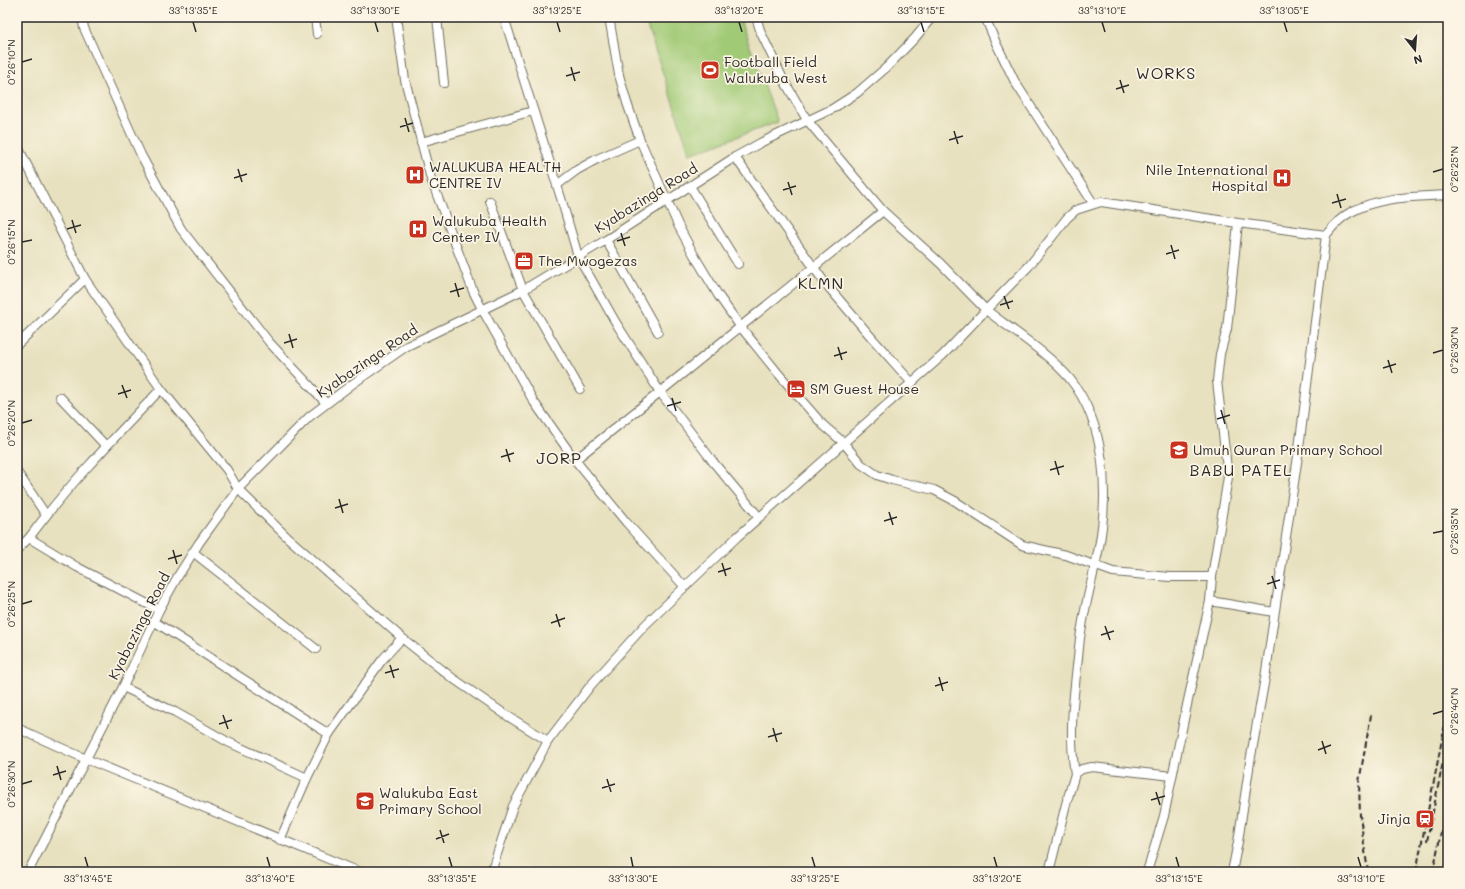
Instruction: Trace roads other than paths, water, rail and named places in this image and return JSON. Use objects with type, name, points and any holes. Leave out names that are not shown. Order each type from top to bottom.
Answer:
[{"type":"street","points":[[82,17],[84,28],[140,155],[181,229],[269,342],[326,403]]},
{"type":"street","points":[[315,17],[317,34]]},
{"type":"street","points":[[396,17],[405,80],[431,179],[482,310],[534,402],[574,460],[626,522],[684,586]]},
{"type":"street","points":[[436,17],[444,83]]},
{"type":"street","points":[[504,17],[578,256],[616,323],[660,392],[714,463],[759,516]]},
{"type":"street","points":[[609,17],[619,75],[640,140],[667,201],[694,255],[718,295],[740,326],[823,425],[843,442],[861,464],[877,475],[934,490],[955,501],[1022,545],[1066,555],[1114,572],[1212,577]]},
{"type":"street","points":[[756,17],[761,33],[782,77],[807,120],[883,211],[940,264],[986,310],[1058,366],[1071,381],[1083,399],[1096,430],[1102,456],[1105,492],[1101,531],[1096,566],[1081,628],[1074,694],[1072,755],[1075,774],[1049,872]]},
{"type":"street","name":"Kyabazinga Road","points":[[28,872],[123,687],[155,622],[159,610],[193,552],[238,489],[309,418],[326,403],[407,346],[523,290],[606,240],[735,157],[807,120],[832,109],[857,94],[902,52],[932,17]]},
{"type":"street","points":[[985,17],[996,43],[1016,82],[1093,203]]},
{"type":"street","points":[[421,142],[533,111]]},
{"type":"street","points":[[557,186],[577,170],[597,159],[640,140]]},
{"type":"street","points":[[17,145],[85,279],[160,389],[227,470],[238,489],[293,542],[402,638],[451,677],[500,711],[548,741]]},
{"type":"street","points":[[735,157],[814,268],[872,338],[912,383]]},
{"type":"street","points":[[690,186],[738,264]]},
{"type":"street","points":[[1232,872],[1265,678],[1298,456],[1326,235],[1336,223],[1350,212],[1364,206],[1394,199],[1448,195]]},
{"type":"street","points":[[490,200],[523,290],[580,389]]},
{"type":"street","points":[[491,872],[513,806],[548,741],[591,685],[684,586],[759,516],[943,355],[1029,266],[1067,218],[1076,210],[1093,203],[1101,202],[1326,235]]},
{"type":"street","points":[[574,460],[883,211]]},
{"type":"street","points":[[1146,872],[1164,816],[1210,601],[1212,577],[1228,477],[1217,370],[1227,330],[1238,223]]},
{"type":"street","points":[[606,240],[658,332]]},
{"type":"street","points":[[17,345],[85,279]]},
{"type":"street","points":[[17,550],[29,538],[46,515],[106,446],[160,389]]},
{"type":"street","points":[[60,397],[106,446]]},
{"type":"street","points":[[17,472],[46,515]]},
{"type":"street","points":[[29,538],[77,567],[159,610]]},
{"type":"street","points":[[193,552],[316,649]]},
{"type":"street","points":[[1210,601],[1274,612]]},
{"type":"street","points":[[155,622],[330,734]]},
{"type":"street","points":[[280,840],[307,778],[330,734],[382,660],[402,638]]},
{"type":"street","points":[[123,687],[175,712],[228,742],[307,778]]},
{"type":"street","points":[[17,728],[86,759],[348,870],[360,872]]},
{"type":"street","points":[[1075,774],[1082,769],[1092,767],[1172,776]]},
{"type":"railway","points":[[1416,872],[1448,709]]},
{"type":"railway","points":[[1368,872],[1360,816],[1359,782],[1371,715]]},
{"type":"railway","points":[[1427,841],[1443,762]]},
{"type":"railway","points":[[1433,872],[1448,798]]},
{"type":"place","name":"Football Field Walukuba West","points":[[710,70]]},
{"type":"place","name":"WALUKUBA HEALTH CENTRE IV","points":[[415,175]]},
{"type":"place","name":"Nile International Hospital","points":[[1282,178]]},
{"type":"place","name":"Walukuba Health Center IV","points":[[418,229]]},
{"type":"place","name":"The Mwogezas","points":[[524,261]]},
{"type":"place","name":"SM Guest House","points":[[796,389]]},
{"type":"place","name":"Umuh Quran Primary School","points":[[1179,450]]},
{"type":"place","name":"Walukuba East Primary School","points":[[365,801]]},
{"type":"place","name":"Jinja","points":[[1425,819]]},
{"type":"district","name":"WORKS","points":[[1166,73]]},
{"type":"district","name":"KLMN","points":[[821,283]]},
{"type":"district","name":"JORP","points":[[559,458]]},
{"type":"district","name":"BABU PATEL","points":[[1241,470]]}]
